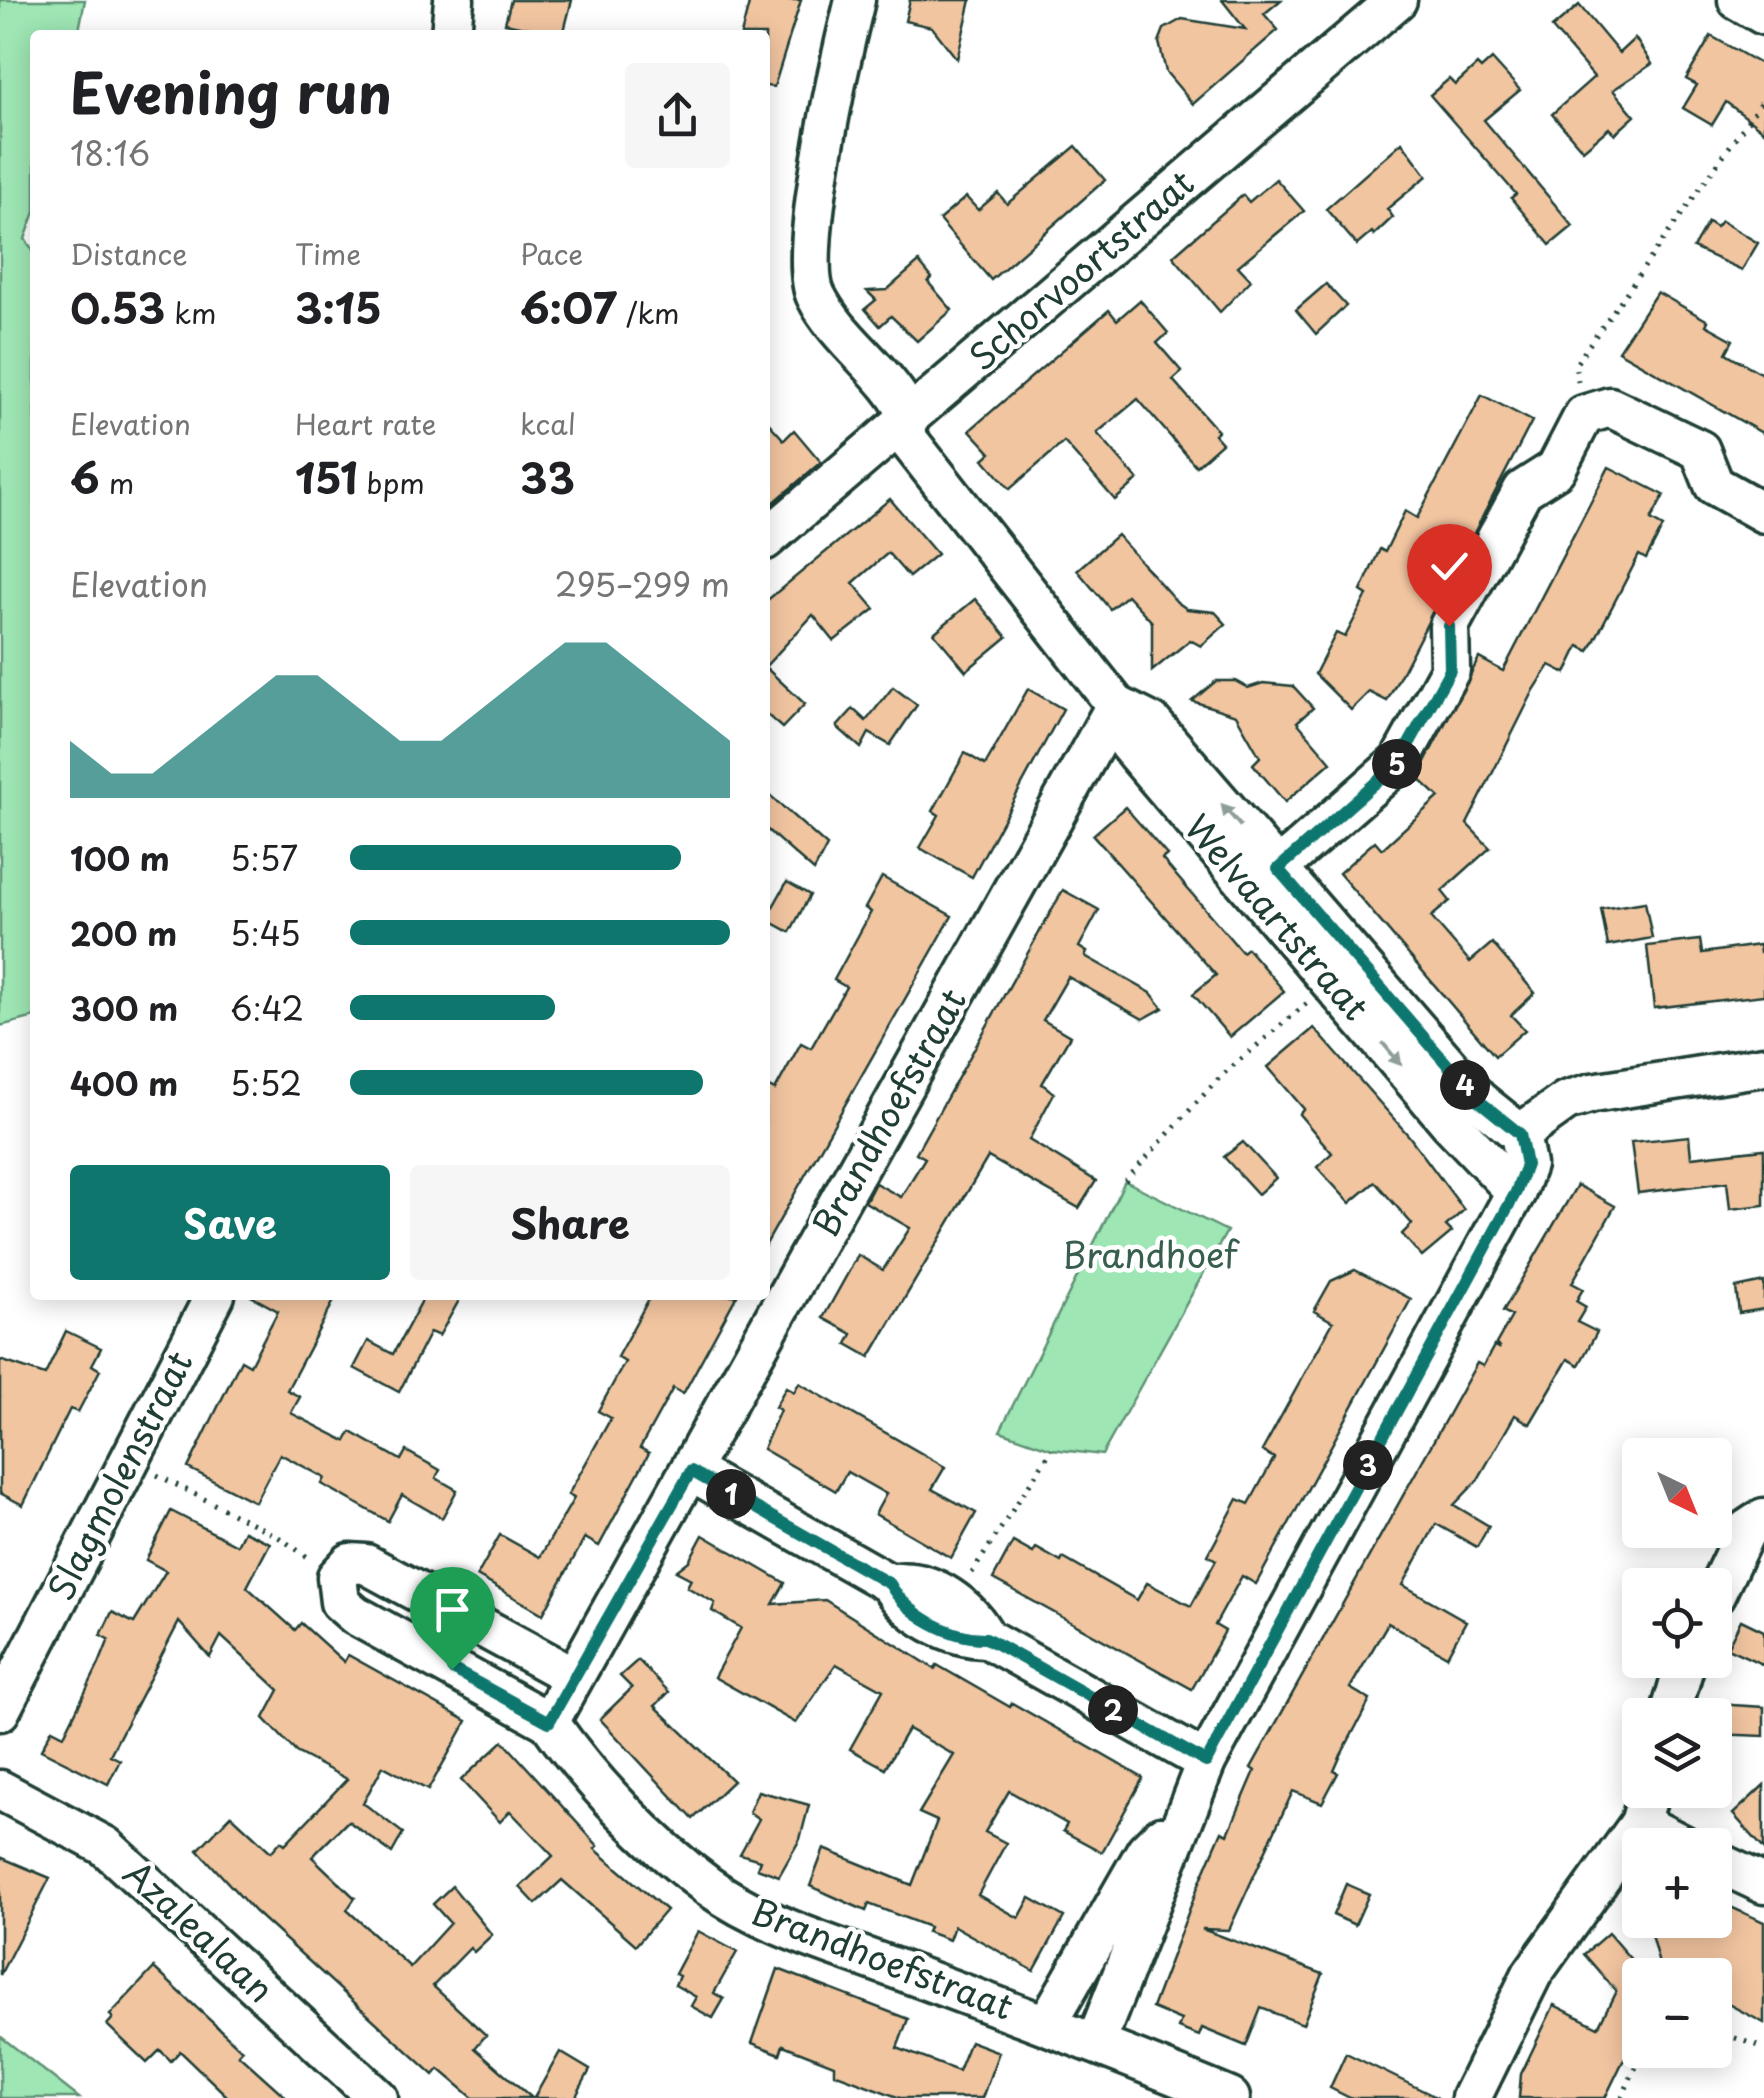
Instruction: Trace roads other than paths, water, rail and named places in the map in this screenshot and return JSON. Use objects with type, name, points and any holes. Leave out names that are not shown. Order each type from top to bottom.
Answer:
[{"type":"street","points":[[451,30],[454,0]]},
{"type":"street","name":"Welvaartstraat","points":[[855,0],[826,124],[810,274],[823,309],[901,400],[904,422],[1116,706],[1152,723],[1332,982],[1464,1112]]},
{"type":"street","name":"Schorvoortstraat","points":[[770,536],[1397,0]]},
{"type":"street","points":[[1738,0],[1764,15]]},
{"type":"street","points":[[1265,881],[1399,762],[1450,670],[1449,626],[1523,490],[1556,469],[1584,415],[1610,407],[1700,450],[1714,485],[1764,512]]},
{"type":"street","name":"Brandhoefstraat","points":[[549,1722],[1116,706]]},
{"type":"street","name":"Welvaartstraat","points":[[1265,881],[1464,1112],[1516,1192]]},
{"type":"street","points":[[1464,1112],[1520,1134],[1566,1102],[1592,1093],[1764,1066]]},
{"type":"street","name":"Brandhoefstraat","points":[[1096,2042],[1181,1817],[1206,1762],[1516,1192],[1526,1165],[1520,1134]]},
{"type":"street","name":"Slagmolenstraat","points":[[0,1711],[213,1300]]},
{"type":"street","points":[[691,1471],[890,1584],[900,1602],[963,1638],[986,1638],[1206,1762]]},
{"type":"street","points":[[1728,1568],[1746,1530],[1764,1518]]},
{"type":"street","name":"Brandhoefstraat","points":[[574,1676],[366,1564],[350,1563],[336,1576],[340,1602],[355,1615],[549,1722],[572,1754],[668,1854],[710,1887],[767,1920],[1096,2042],[1230,2098]]},
{"type":"street","points":[[890,1584],[910,1582],[954,1601],[973,1614],[986,1638]]},
{"type":"street","name":"Azalealaan","points":[[0,1790],[105,1846],[378,2098]]},
{"type":"street","points":[[1472,2098],[1532,1974],[1644,1808]]},
{"type":"street","points":[[1647,1808],[1666,1828]]},
{"type":"street","name":"Brandhoefstraat","points":[[1047,2024],[1146,1852],[1181,1817]]},
{"type":"street","points":[[1732,1868],[1764,1884]]},
{"type":"park label","name":"Brandhoef","points":[[1150,1256]]}]
